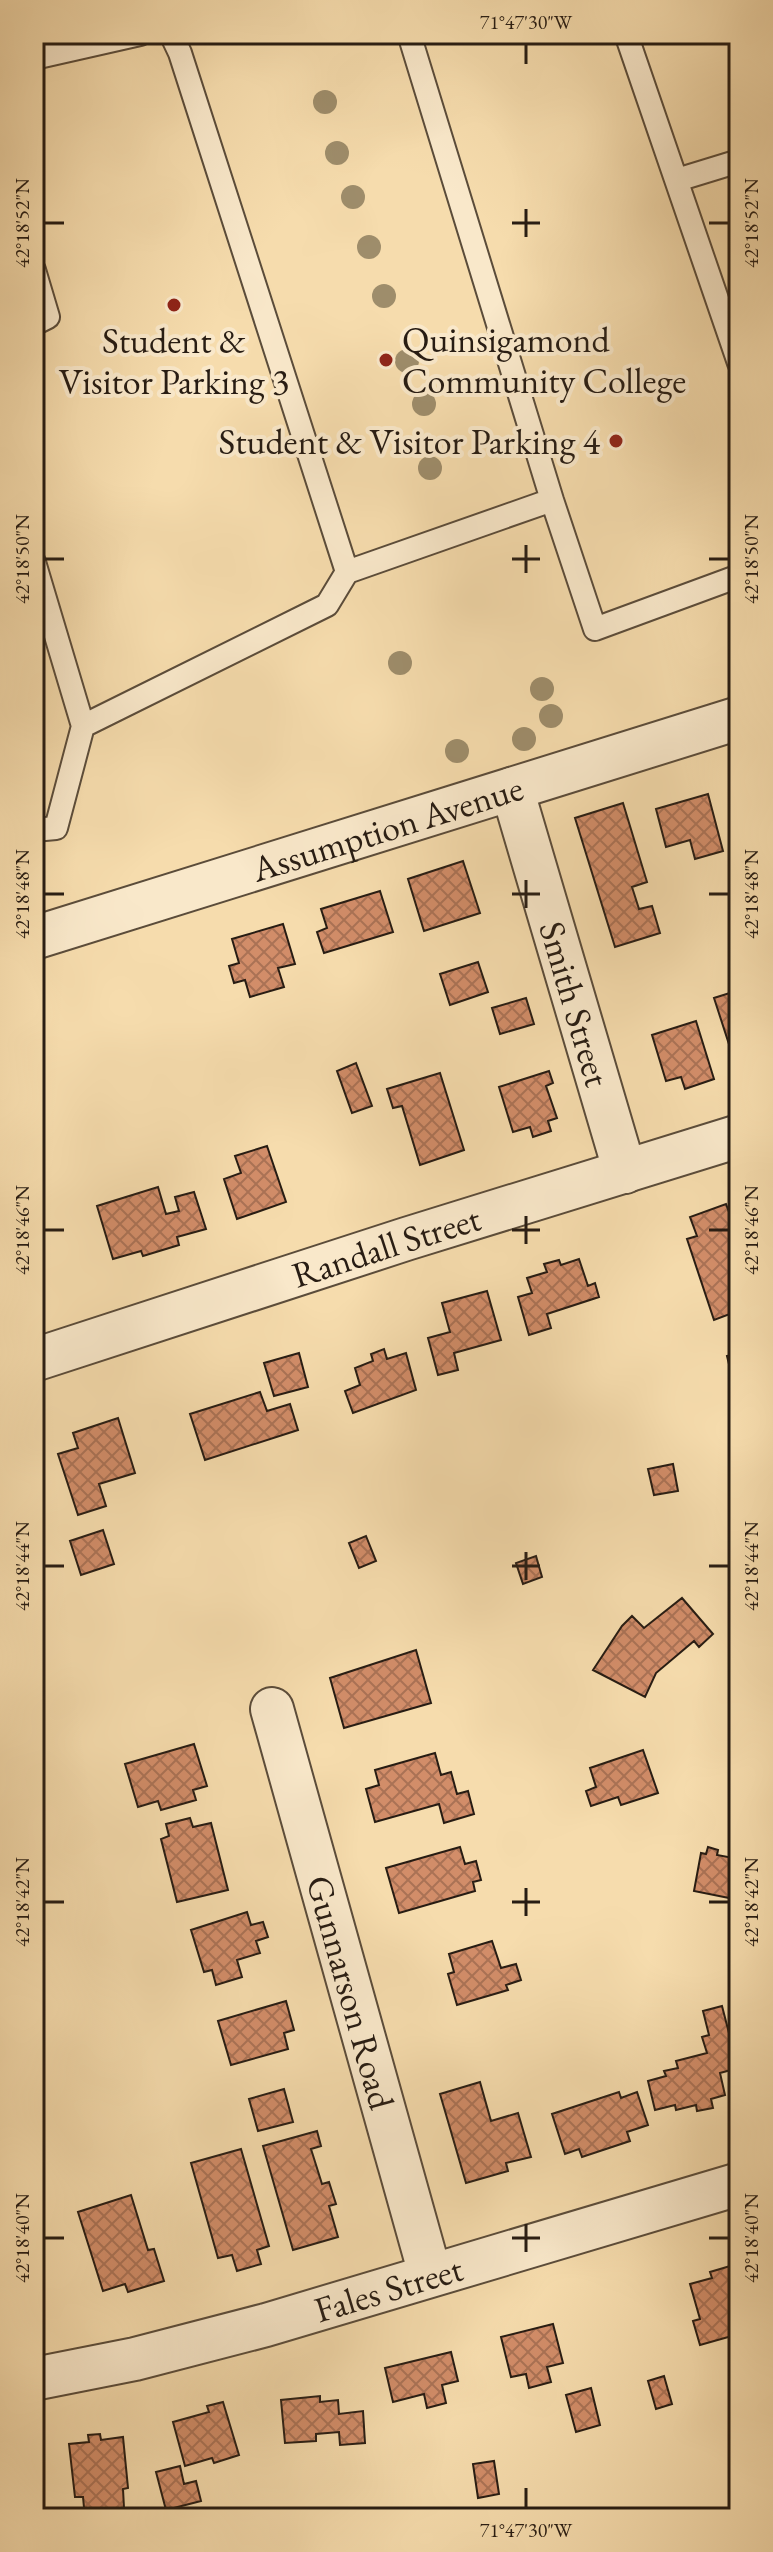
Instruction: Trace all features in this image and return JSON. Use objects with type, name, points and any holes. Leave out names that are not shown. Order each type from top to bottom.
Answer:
[{"type":"street","name":"Assumption Avenue","points":[[34,938],[739,718]]},
{"type":"street","name":"Smith Street","points":[[512,789],[625,1172]]},
{"type":"street","name":"Randall Street","points":[[34,1360],[406,1239],[739,1136]]},
{"type":"street","name":"Gunnarson Road","points":[[272,1709],[430,2274]]},
{"type":"street","name":"Fales Street","points":[[34,2379],[135,2359],[222,2336],[739,2184]]},
{"type":"lane","points":[[34,58],[140,34]]},
{"type":"lane","points":[[171,34],[180,53],[347,572]]},
{"type":"lane","points":[[409,34],[552,500],[595,629],[739,576]]},
{"type":"lane","points":[[626,34],[739,363]]},
{"type":"lane","points":[[677,180],[739,161]]},
{"type":"lane","points":[[34,270],[48,317],[34,324]]},
{"type":"lane","points":[[83,726],[327,605],[347,572],[552,500]]},
{"type":"lane","points":[[34,562],[83,726],[56,828],[34,830]]},
{"type":"building","points":[[708,794],[723,851],[695,859],[690,840],[666,847],[656,809]]},
{"type":"building","points":[[623,803],[647,882],[632,887],[639,909],[652,906],[660,933],[615,947],[575,818]]},
{"type":"building","points":[[463,861],[480,913],[424,931],[408,879]]},
{"type":"building","points":[[380,891],[393,932],[324,953],[317,932],[327,928],[321,909]]},
{"type":"building","points":[[283,924],[295,964],[278,968],[284,987],[250,997],[245,980],[234,983],[229,966],[239,963],[232,939]]},
{"type":"building","points":[[478,962],[488,992],[450,1005],[440,974]]},
{"type":"building","points":[[739,990],[739,1072],[738,1072],[714,998]]},
{"type":"building","points":[[526,998],[534,1024],[500,1034],[492,1008]]},
{"type":"building","points":[[696,1021],[714,1079],[685,1089],[681,1077],[666,1081],[652,1035]]},
{"type":"building","points":[[356,1063],[372,1106],[352,1113],[337,1071]]},
{"type":"building","points":[[549,1071],[553,1083],[546,1086],[557,1118],[548,1121],[551,1131],[533,1137],[530,1127],[513,1132],[499,1087]]},
{"type":"building","points":[[440,1073],[464,1150],[420,1165],[402,1106],[393,1108],[387,1089]]},
{"type":"building","points":[[267,1146],[286,1202],[237,1219],[224,1179],[241,1173],[235,1156]]},
{"type":"building","points":[[158,1187],[166,1214],[179,1211],[175,1197],[194,1192],[206,1229],[177,1237],[179,1245],[143,1256],[141,1251],[113,1259],[97,1206]]},
{"type":"building","points":[[726,1204],[739,1239],[739,1299],[734,1301],[738,1311],[714,1320],[687,1239],[697,1236],[690,1217]]},
{"type":"building","points":[[579,1259],[588,1286],[595,1283],[599,1297],[547,1314],[551,1328],[529,1335],[518,1297],[532,1293],[527,1278],[547,1272],[544,1264],[559,1260],[561,1265]]},
{"type":"building","points":[[487,1291],[501,1340],[454,1353],[458,1370],[438,1375],[428,1338],[450,1332],[442,1303]]},
{"type":"building","points":[[384,1349],[387,1359],[406,1353],[416,1390],[353,1413],[345,1391],[360,1385],[355,1368],[373,1361],[371,1354]]},
{"type":"building","points":[[299,1353],[308,1387],[274,1396],[264,1363]]},
{"type":"building","points":[[739,1353],[739,1383],[734,1385],[727,1356]]},
{"type":"building","points":[[260,1392],[267,1411],[290,1404],[298,1430],[205,1460],[190,1414]]},
{"type":"building","points":[[118,1418],[135,1473],[99,1484],[106,1506],[78,1515],[58,1454],[78,1448],[73,1433]]},
{"type":"building","points":[[673,1464],[678,1491],[654,1495],[648,1469]]},
{"type":"building","points":[[103,1530],[114,1564],[81,1575],[70,1541]]},
{"type":"building","points":[[366,1536],[376,1561],[359,1568],[349,1543]]},
{"type":"building","points":[[536,1556],[542,1577],[523,1584],[516,1563]]},
{"type":"building","points":[[682,1598],[713,1634],[699,1647],[694,1641],[656,1673],[645,1697],[593,1670],[632,1616],[644,1628]]},
{"type":"building","points":[[416,1650],[431,1703],[344,1728],[330,1678]]},
{"type":"building","points":[[194,1744],[207,1786],[193,1790],[196,1800],[161,1810],[158,1801],[138,1807],[125,1764]]},
{"type":"building","points":[[643,1750],[658,1793],[621,1805],[618,1797],[591,1806],[586,1791],[596,1787],[590,1768]]},
{"type":"building","points":[[435,1753],[441,1775],[451,1772],[457,1794],[468,1791],[474,1814],[444,1823],[439,1804],[375,1822],[366,1789],[379,1785],[375,1770]]},
{"type":"building","points":[[190,1818],[193,1827],[211,1823],[228,1890],[177,1902],[161,1839],[169,1836],[166,1824]]},
{"type":"building","points":[[460,1847],[465,1864],[476,1861],[481,1880],[473,1882],[475,1891],[399,1913],[386,1868]]},
{"type":"building","points":[[708,1847],[718,1850],[717,1855],[739,1859],[739,1900],[694,1891],[701,1853],[706,1854]]},
{"type":"building","points":[[247,1912],[251,1925],[263,1922],[268,1937],[256,1941],[260,1953],[237,1960],[242,1977],[216,1985],[212,1970],[204,1972],[191,1930]]},
{"type":"building","points":[[492,1941],[501,1968],[516,1964],[521,1980],[506,1985],[508,1990],[457,2005],[448,1974],[454,1972],[449,1954]]},
{"type":"building","points":[[286,2001],[294,2030],[284,2033],[288,2049],[231,2065],[218,2021]]},
{"type":"building","points":[[722,2006],[738,2068],[720,2073],[725,2095],[711,2099],[713,2108],[697,2111],[696,2105],[676,2110],[675,2105],[655,2110],[648,2081],[666,2076],[664,2071],[678,2068],[676,2061],[707,2053],[702,2037],[709,2035],[703,2011]]},
{"type":"building","points":[[480,2082],[491,2121],[518,2113],[531,2157],[506,2163],[508,2171],[466,2183],[440,2094]]},
{"type":"building","points":[[284,2089],[293,2122],[258,2131],[249,2099]]},
{"type":"building","points":[[619,2092],[621,2098],[637,2092],[648,2125],[627,2132],[630,2141],[582,2157],[579,2149],[565,2154],[552,2114]]},
{"type":"building","points":[[317,2131],[321,2146],[311,2149],[322,2184],[329,2182],[336,2204],[329,2206],[338,2237],[293,2250],[263,2146]]},
{"type":"building","points":[[241,2149],[269,2246],[257,2250],[261,2264],[237,2271],[232,2255],[218,2258],[191,2163]]},
{"type":"building","points":[[131,2195],[148,2250],[154,2249],[164,2281],[128,2292],[125,2284],[103,2291],[78,2212]]},
{"type":"building","points":[[730,2266],[731,2272],[739,2269],[739,2334],[700,2345],[693,2321],[700,2319],[690,2284],[712,2278],[710,2272]]},
{"type":"building","points":[[553,2324],[563,2363],[547,2367],[551,2382],[529,2388],[526,2374],[511,2377],[501,2337]]},
{"type":"building","points":[[451,2352],[458,2381],[442,2385],[446,2403],[427,2408],[424,2394],[393,2402],[385,2368]]},
{"type":"building","points":[[664,2376],[672,2404],[656,2409],[648,2381]]},
{"type":"building","points":[[591,2388],[600,2425],[576,2432],[566,2395]]},
{"type":"building","points":[[320,2396],[320,2402],[338,2400],[339,2414],[363,2411],[365,2443],[340,2445],[339,2432],[316,2434],[316,2441],[285,2443],[281,2400]]},
{"type":"building","points":[[223,2402],[239,2455],[214,2463],[212,2458],[185,2466],[173,2422],[209,2412],[207,2406]]},
{"type":"building","points":[[100,2434],[101,2440],[123,2437],[128,2488],[123,2489],[124,2508],[110,2509],[111,2518],[85,2518],[83,2497],[75,2497],[69,2444],[89,2442],[88,2435]]},
{"type":"building","points":[[494,2461],[499,2494],[478,2498],[473,2464]]},
{"type":"building","points":[[180,2466],[184,2484],[196,2481],[201,2501],[166,2510],[156,2472]]},
{"type":"place","name":"Student & Visitor Parking 3","points":[[174,305]]},
{"type":"place","name":"Quinsigamond Community College","points":[[386,360]]},
{"type":"place","name":"Student & Visitor Parking 4","points":[[616,441]]}]
